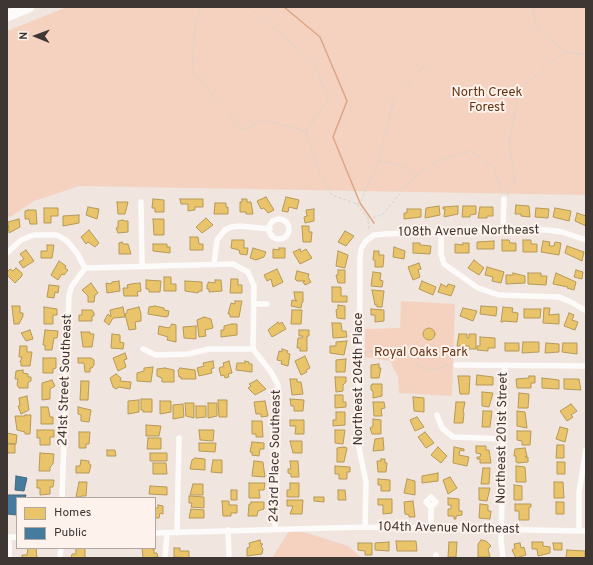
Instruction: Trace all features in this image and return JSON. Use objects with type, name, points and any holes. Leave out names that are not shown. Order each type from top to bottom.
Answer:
[{"type":"highway","points":[[7,11],[17,7]]},
{"type":"highway","points":[[7,16],[29,7]]},
{"type":"street","points":[[503,229],[504,199]]},
{"type":"street","points":[[140,202],[142,265]]},
{"type":"street","points":[[214,264],[217,240],[225,230],[231,227],[240,226],[270,229]]},
{"type":"street","name":"108th Avenue Northeast","points":[[372,237],[503,229],[548,230],[562,232],[586,240]]},
{"type":"street","points":[[441,232],[441,254],[444,264],[478,288],[499,295],[559,297],[586,311]]},
{"type":"street","points":[[7,253],[21,240],[34,236],[57,235],[67,241],[77,253],[85,268],[142,265],[233,264],[248,272],[254,286],[255,304],[253,349],[209,349],[188,354],[156,355],[142,349]]},
{"type":"street","name":"Northeast 204th Place","points":[[365,527],[366,482],[359,448],[360,256],[361,249],[372,237]]},
{"type":"street","name":"241st Street Southeast","points":[[62,497],[69,295],[72,286],[85,268]]},
{"type":"street","points":[[255,304],[267,304]]},
{"type":"street","name":"243rd Place Southeast","points":[[253,349],[271,372],[278,385],[279,395],[275,529]]},
{"type":"street","points":[[456,365],[586,366]]},
{"type":"street","name":"Northeast 201st Street","points":[[503,558],[501,548],[505,365]]},
{"type":"street","points":[[437,415],[442,428],[453,437],[504,438]]},
{"type":"street","points":[[177,532],[179,438]]},
{"type":"street","points":[[578,531],[579,492],[586,450]]},
{"type":"street","points":[[431,507],[431,528]]},
{"type":"street","name":"104th Avenue Northeast","points":[[156,533],[365,527],[586,531]]},
{"type":"street","points":[[228,530],[229,558]]},
{"type":"street","points":[[165,558],[167,533]]},
{"type":"street","points":[[8,537],[9,558]]},
{"type":"path","points":[[201,7],[195,25],[192,70],[242,130],[264,120],[306,131]]},
{"type":"path","points":[[249,7],[314,62],[328,99],[306,131]]},
{"type":"path","points":[[532,7],[537,29],[565,51],[586,55]]},
{"type":"path","points":[[504,199],[516,185],[509,144],[519,90],[565,51]]},
{"type":"path","points":[[357,204],[360,203],[379,161],[394,98],[424,66]]},
{"type":"path","points":[[306,131],[320,174],[332,195],[357,204],[370,218],[372,237]]},
{"type":"path","points":[[370,218],[382,215],[414,177],[438,161],[470,151],[494,167],[504,199]]},
{"type":"path","points":[[379,161],[405,166],[414,177]]},
{"type":"path","points":[[359,355],[375,350],[396,348],[406,351],[417,364],[426,369],[439,369],[444,366],[456,365]]},
{"type":"green space","name":"North Creek Forest","points":[[67,7],[586,7],[586,195],[79,186],[34,201],[10,217],[7,216],[7,31]]},
{"type":"green space","name":"Royal Oaks Park","points":[[401,301],[455,304],[452,396],[399,393],[398,377],[390,361],[365,357],[365,329],[400,328]]},
{"type":"green space","points":[[291,528],[348,546],[362,558],[272,558]]},
{"type":"building: Homes","points":[[266,197],[274,210],[268,213],[264,208],[261,209],[257,201]]},
{"type":"building: Homes","points":[[286,197],[299,200],[297,209],[289,207],[288,212],[282,211]]},
{"type":"building: Homes","points":[[153,199],[164,200],[164,212],[155,212],[155,208],[152,208]]},
{"type":"building: Homes","points":[[180,199],[203,199],[203,207],[195,207],[195,210],[188,211],[188,204],[181,204]]},
{"type":"building: Homes","points":[[242,199],[247,199],[247,202],[251,202],[253,214],[240,212],[240,202],[242,202]]},
{"type":"building: Homes","points":[[117,202],[128,202],[125,214],[118,214]]},
{"type":"building: Homes","points":[[215,203],[226,203],[226,207],[228,207],[228,214],[214,214]]},
{"type":"building: Homes","points":[[516,205],[529,206],[530,217],[515,214]]},
{"type":"building: Homes","points":[[439,206],[440,215],[425,218],[426,208]]},
{"type":"building: Homes","points":[[458,206],[458,214],[444,217],[445,209],[443,209],[443,207]]},
{"type":"building: Homes","points":[[463,206],[476,206],[476,214],[470,215],[470,217],[462,217]]},
{"type":"building: Homes","points":[[88,207],[99,209],[97,219],[86,215]]},
{"type":"building: Homes","points":[[480,207],[493,207],[493,216],[478,218]]},
{"type":"building: Homes","points":[[44,208],[58,208],[58,216],[51,216],[51,223],[44,223]]},
{"type":"building: Homes","points":[[536,208],[549,209],[548,218],[535,217]]},
{"type":"building: Homes","points":[[555,208],[571,211],[569,221],[553,217]]},
{"type":"building: Homes","points":[[314,209],[314,221],[305,223],[304,217],[307,216],[306,210]]},
{"type":"building: Homes","points":[[407,209],[421,209],[421,217],[404,219],[404,213],[407,213]]},
{"type":"building: Homes","points":[[36,210],[37,224],[30,224],[29,219],[25,219],[25,211]]},
{"type":"building: Homes","points":[[577,213],[586,216],[586,226],[575,221]]},
{"type":"building: Homes","points":[[79,215],[79,223],[63,226],[63,216]]},
{"type":"building: Homes","points":[[206,218],[213,225],[202,233],[196,227]]},
{"type":"building: Homes","points":[[19,219],[20,227],[9,233],[8,222]]},
{"type":"building: Homes","points":[[153,219],[164,219],[164,235],[154,235]]},
{"type":"building: Homes","points":[[118,221],[128,221],[128,232],[118,233],[116,228],[118,228]]},
{"type":"building: Homes","points":[[302,226],[309,226],[309,232],[312,232],[311,242],[303,242]]},
{"type":"building: Homes","points":[[89,230],[99,243],[95,247],[88,242],[86,244],[81,237]]},
{"type":"building: Homes","points":[[345,231],[354,236],[346,246],[338,242]]},
{"type":"building: Homes","points":[[190,237],[198,237],[199,244],[203,244],[203,250],[190,250]]},
{"type":"building: Homes","points":[[232,240],[244,240],[244,248],[248,248],[247,255],[240,254],[239,250],[231,248]]},
{"type":"building: Homes","points":[[502,240],[509,240],[510,243],[516,243],[516,251],[502,251]]},
{"type":"building: Homes","points":[[523,240],[531,240],[531,244],[537,244],[537,252],[523,252]]},
{"type":"building: Homes","points":[[494,241],[494,249],[477,249],[477,242]]},
{"type":"building: Homes","points":[[543,241],[550,242],[549,246],[554,246],[555,242],[561,243],[559,255],[541,252]]},
{"type":"building: Homes","points":[[122,242],[123,244],[128,244],[131,254],[119,254],[119,243]]},
{"type":"building: Homes","points":[[413,243],[431,246],[430,254],[413,253]]},
{"type":"building: Homes","points":[[463,243],[469,243],[469,253],[455,253],[455,244],[463,245]]},
{"type":"building: Homes","points":[[153,244],[167,244],[167,247],[170,247],[170,253],[153,251]]},
{"type":"building: Homes","points":[[47,245],[54,245],[52,258],[41,258],[41,251],[47,251]]},
{"type":"building: Homes","points":[[567,246],[584,252],[582,261],[565,253]]},
{"type":"building: Homes","points":[[394,247],[405,251],[404,259],[393,257]]},
{"type":"building: Homes","points":[[253,248],[266,252],[264,257],[256,260],[250,258]]},
{"type":"building: Homes","points":[[279,248],[285,248],[285,258],[273,258],[273,249],[279,250]]},
{"type":"building: Homes","points":[[300,249],[301,252],[306,249],[312,258],[300,264],[293,252]]},
{"type":"building: Homes","points":[[26,250],[34,261],[23,268],[19,262],[24,259],[20,254]]},
{"type":"building: Homes","points":[[338,251],[348,255],[345,268],[336,266]]},
{"type":"building: Homes","points":[[374,251],[379,251],[379,255],[384,255],[383,267],[375,267],[375,260],[373,260]]},
{"type":"building: Homes","points":[[474,260],[484,268],[479,275],[468,268]]},
{"type":"building: Homes","points":[[59,261],[66,266],[65,268],[68,270],[64,275],[62,274],[58,280],[51,275]]},
{"type":"building: Homes","points":[[419,263],[421,269],[418,270],[420,277],[413,280],[408,267]]},
{"type":"building: Homes","points":[[487,267],[504,272],[501,283],[492,281],[493,277],[485,275]]},
{"type":"building: Homes","points":[[16,268],[22,273],[22,276],[15,283],[7,275],[7,272],[10,269],[13,271]]},
{"type":"building: Homes","points":[[277,269],[283,282],[273,287],[271,279],[267,281],[264,275]]},
{"type":"building: Homes","points":[[338,270],[345,270],[345,283],[338,283],[336,275],[338,275]]},
{"type":"building: Homes","points":[[576,270],[583,272],[582,279],[574,277]]},
{"type":"building: Homes","points":[[297,271],[309,274],[308,277],[311,282],[305,285],[303,282],[305,281],[297,281],[295,279]]},
{"type":"building: Homes","points":[[373,272],[381,273],[380,280],[383,281],[382,287],[371,286]]},
{"type":"building: Homes","points":[[513,273],[525,276],[525,283],[506,284],[506,275],[513,275]]},
{"type":"building: Homes","points":[[528,273],[541,273],[541,276],[547,276],[546,285],[528,284]]},
{"type":"building: Homes","points":[[556,273],[576,282],[574,290],[567,288],[568,287],[553,284]]},
{"type":"building: Homes","points":[[164,277],[171,277],[171,284],[176,284],[176,291],[164,291]]},
{"type":"building: Homes","points":[[231,279],[238,279],[238,285],[242,285],[242,293],[230,293]]},
{"type":"building: Homes","points":[[146,280],[161,281],[160,292],[149,292],[149,289],[146,289]]},
{"type":"building: Homes","points":[[215,280],[221,280],[222,291],[209,292],[209,289],[207,289],[208,282],[215,283]]},
{"type":"building: Homes","points":[[119,281],[120,291],[107,293],[106,283],[111,284],[112,282]]},
{"type":"building: Homes","points":[[185,281],[202,282],[202,291],[199,291],[198,293],[185,291]]},
{"type":"building: Homes","points":[[422,281],[436,287],[433,295],[419,289]]},
{"type":"building: Homes","points":[[91,283],[98,293],[95,295],[94,302],[88,302],[88,296],[82,290]]},
{"type":"building: Homes","points":[[140,283],[141,291],[137,292],[138,296],[124,296],[123,288],[128,288],[127,285]]},
{"type":"building: Homes","points":[[441,284],[447,287],[448,284],[455,286],[451,296],[438,292]]},
{"type":"building: Homes","points":[[49,285],[59,286],[58,293],[55,292],[54,298],[47,297]]},
{"type":"building: Homes","points":[[332,287],[341,287],[341,296],[347,296],[347,302],[332,302]]},
{"type":"building: Homes","points":[[372,290],[384,291],[382,307],[377,307],[377,305],[375,305]]},
{"type":"building: Homes","points":[[294,292],[303,292],[303,302],[301,308],[291,306],[292,300],[297,301],[295,299]]},
{"type":"building: Homes","points":[[235,301],[242,301],[239,317],[230,317],[230,314],[228,314],[231,303],[235,304]]},
{"type":"building: Homes","points":[[338,305],[345,306],[345,319],[337,318],[336,310],[338,309]]},
{"type":"building: Homes","points":[[12,306],[20,306],[20,313],[23,313],[19,324],[14,324]]},
{"type":"building: Homes","points":[[155,306],[169,311],[168,316],[148,314],[149,307]]},
{"type":"building: Homes","points":[[481,306],[497,307],[496,316],[480,314]]},
{"type":"building: Homes","points":[[44,307],[57,309],[57,315],[53,315],[53,324],[44,324]]},
{"type":"building: Homes","points":[[123,307],[125,317],[113,318],[109,325],[104,321],[108,314],[111,317],[110,310]]},
{"type":"building: Homes","points":[[139,307],[141,321],[135,322],[136,329],[129,330],[125,314],[127,313],[127,310]]},
{"type":"building: Homes","points":[[503,307],[513,308],[512,312],[518,313],[517,322],[501,322]]},
{"type":"building: Homes","points":[[463,308],[477,311],[473,321],[460,316]]},
{"type":"building: Homes","points":[[544,308],[550,308],[549,315],[559,314],[559,324],[543,323]]},
{"type":"building: Homes","points":[[371,309],[384,310],[384,321],[375,322],[375,315],[371,315]]},
{"type":"building: Homes","points":[[524,309],[541,309],[540,318],[524,318]]},
{"type":"building: Homes","points":[[82,310],[92,310],[94,316],[92,316],[92,321],[79,321],[79,315],[82,315]]},
{"type":"building: Homes","points":[[292,310],[302,310],[301,324],[291,324]]},
{"type":"building: Homes","points":[[569,313],[574,315],[572,320],[578,322],[575,330],[564,326]]},
{"type":"building: Homes","points":[[204,317],[211,319],[213,328],[205,330],[206,336],[199,337],[197,320]]},
{"type":"building: Homes","points":[[278,322],[279,324],[282,322],[286,329],[272,337],[268,330]]},
{"type":"building: Homes","points":[[332,323],[341,323],[342,331],[346,331],[347,337],[333,338]]},
{"type":"building: Homes","points":[[172,324],[176,325],[176,342],[167,340],[168,337],[158,334],[159,326],[169,328]]},
{"type":"building: Homes","points":[[237,324],[237,335],[221,337],[221,330],[224,330],[224,326]]},
{"type":"building: Homes","points":[[196,326],[196,339],[184,338],[183,327]]},
{"type":"building: Homes","points":[[427,328],[431,328],[435,334],[431,340],[427,340],[423,336],[423,332]]},
{"type":"building: Homes","points":[[30,330],[33,339],[26,341],[21,333]]},
{"type":"building: Homes","points":[[45,330],[58,331],[57,338],[54,338],[52,350],[45,350],[45,345],[43,345]]},
{"type":"building: Homes","points":[[299,330],[309,330],[309,336],[307,336],[307,351],[300,351],[300,348],[297,348],[298,338],[302,338],[303,336],[299,336]]},
{"type":"building: Homes","points":[[81,332],[90,332],[90,334],[94,334],[92,347],[83,347]]},
{"type":"building: Homes","points":[[112,334],[120,335],[120,342],[124,343],[123,349],[111,348]]},
{"type":"building: Homes","points":[[459,334],[467,334],[467,338],[469,338],[469,334],[476,334],[476,349],[469,349],[469,346],[457,346]]},
{"type":"building: Homes","points":[[480,337],[495,338],[495,348],[488,348],[488,351],[477,350],[477,346],[480,346]]},
{"type":"building: Homes","points":[[347,341],[344,355],[330,353],[330,346],[336,346],[336,342]]},
{"type":"building: Homes","points":[[523,342],[539,342],[539,352],[522,353]]},
{"type":"building: Homes","points":[[505,343],[519,343],[519,351],[505,351]]},
{"type":"building: Homes","points":[[546,343],[559,344],[559,352],[545,353]]},
{"type":"building: Homes","points":[[563,343],[577,343],[577,354],[562,352]]},
{"type":"building: Homes","points":[[20,346],[27,346],[27,352],[32,352],[30,366],[21,366],[20,362],[22,357],[19,357]]},
{"type":"building: Homes","points":[[282,349],[288,351],[287,353],[290,354],[288,366],[281,364],[282,361],[277,360],[279,351],[282,352]]},
{"type":"building: Homes","points":[[125,353],[127,359],[124,360],[126,367],[118,371],[113,358]]},
{"type":"building: Homes","points":[[305,356],[310,368],[306,370],[307,372],[301,375],[295,361]]},
{"type":"building: Homes","points":[[43,358],[56,358],[56,368],[53,369],[53,373],[43,373]]},
{"type":"building: Homes","points":[[78,358],[91,358],[94,360],[94,365],[90,368],[90,372],[85,372],[84,363],[78,363]]},
{"type":"building: Homes","points":[[346,359],[345,372],[336,372],[336,360]]},
{"type":"building: Homes","points":[[213,361],[214,368],[211,369],[212,373],[199,376],[197,368],[204,366],[203,363]]},
{"type":"building: Homes","points":[[229,361],[232,373],[228,374],[229,377],[225,378],[224,375],[221,376],[219,368],[224,366],[223,363]]},
{"type":"building: Homes","points":[[245,361],[252,364],[252,372],[236,370],[237,363],[245,363]]},
{"type":"building: Homes","points":[[379,364],[379,368],[381,368],[379,378],[371,378],[371,365]]},
{"type":"building: Homes","points":[[153,367],[151,382],[137,381],[137,373],[144,371],[144,368]]},
{"type":"building: Homes","points":[[165,368],[174,370],[174,382],[162,382],[162,378],[157,376],[157,369]]},
{"type":"building: Homes","points":[[180,368],[195,370],[196,379],[181,379],[181,377],[179,377],[178,370]]},
{"type":"building: Homes","points":[[23,370],[23,373],[28,374],[28,377],[31,377],[31,381],[28,382],[28,388],[19,388],[17,385],[18,379],[15,379],[16,371]]},
{"type":"building: Homes","points":[[116,374],[121,378],[120,381],[131,382],[130,389],[119,387],[116,389],[113,387],[110,378]]},
{"type":"building: Homes","points":[[477,375],[493,377],[493,385],[476,385]]},
{"type":"building: Homes","points":[[458,376],[470,376],[469,394],[460,394]]},
{"type":"building: Homes","points":[[529,376],[535,376],[535,383],[531,383],[531,388],[517,388],[516,379],[529,378]]},
{"type":"building: Homes","points":[[335,377],[346,377],[346,382],[343,385],[343,391],[336,392]]},
{"type":"building: Homes","points":[[542,378],[559,380],[559,389],[542,388]]},
{"type":"building: Homes","points":[[290,379],[297,379],[297,382],[301,382],[303,394],[292,395]]},
{"type":"building: Homes","points":[[564,379],[579,379],[581,390],[564,389]]},
{"type":"building: Homes","points":[[52,380],[55,386],[50,389],[50,399],[42,400],[42,383]]},
{"type":"building: Homes","points":[[257,380],[266,389],[255,395],[248,388],[251,386],[249,384]]},
{"type":"building: Homes","points":[[81,381],[89,381],[88,400],[80,400]]},
{"type":"building: Homes","points":[[382,384],[382,396],[373,398],[371,385]]},
{"type":"building: Homes","points":[[482,392],[493,393],[489,407],[482,406]]},
{"type":"building: Homes","points":[[519,393],[529,394],[528,408],[518,408]]},
{"type":"building: Homes","points":[[335,395],[343,395],[343,402],[346,402],[346,407],[335,408]]},
{"type":"building: Homes","points":[[27,396],[29,410],[21,414],[18,406],[20,406],[19,398]]},
{"type":"building: Homes","points":[[413,397],[424,398],[424,412],[414,411]]},
{"type":"building: Homes","points":[[141,399],[152,399],[152,412],[143,412],[143,410],[141,410]]},
{"type":"building: Homes","points":[[290,399],[304,400],[303,411],[294,411],[294,406],[291,406]]},
{"type":"building: Homes","points":[[139,400],[139,412],[128,414],[128,401]]},
{"type":"building: Homes","points":[[218,400],[227,400],[227,417],[219,417]]},
{"type":"building: Homes","points":[[160,401],[171,401],[171,412],[160,414]]},
{"type":"building: Homes","points":[[265,401],[268,416],[261,417],[261,414],[256,414],[254,402]]},
{"type":"building: Homes","points":[[373,402],[384,402],[385,408],[381,409],[382,416],[374,416]]},
{"type":"building: Homes","points":[[456,402],[465,402],[463,423],[454,423]]},
{"type":"building: Homes","points":[[185,403],[194,403],[194,418],[186,416]]},
{"type":"building: Homes","points":[[208,403],[217,403],[217,416],[208,418]]},
{"type":"building: Homes","points":[[183,404],[184,417],[173,419],[173,405]]},
{"type":"building: Homes","points":[[571,404],[577,411],[571,415],[573,417],[567,421],[560,411]]},
{"type":"building: Homes","points":[[196,406],[206,406],[206,417],[196,418]]},
{"type":"building: Homes","points":[[41,407],[48,407],[50,417],[53,417],[53,424],[41,424]]},
{"type":"building: Homes","points":[[78,407],[91,410],[89,422],[81,421],[81,415],[78,414]]},
{"type":"building: Homes","points":[[483,411],[492,411],[490,427],[482,427]]},
{"type":"building: Homes","points":[[517,411],[525,412],[527,428],[517,426]]},
{"type":"building: Homes","points":[[336,412],[345,412],[345,425],[333,426],[333,420],[336,420]]},
{"type":"building: Homes","points":[[31,415],[30,434],[25,434],[25,432],[17,430],[15,416]]},
{"type":"building: Homes","points":[[417,417],[424,427],[415,431],[410,420]]},
{"type":"building: Homes","points":[[373,419],[381,420],[381,434],[372,434],[370,428],[373,426]]},
{"type":"building: Homes","points":[[290,420],[304,420],[304,434],[295,434],[296,426],[290,426]]},
{"type":"building: Homes","points":[[252,421],[262,421],[263,437],[256,437],[256,434],[252,434]]},
{"type":"building: Homes","points":[[146,425],[161,426],[159,436],[146,436]]},
{"type":"building: Homes","points":[[560,427],[568,429],[565,442],[556,439]]},
{"type":"building: Homes","points":[[37,430],[54,430],[54,437],[50,437],[50,445],[40,445],[40,438],[37,438]]},
{"type":"building: Homes","points":[[199,430],[214,430],[213,441],[200,440]]},
{"type":"building: Homes","points":[[335,430],[345,430],[343,444],[335,443]]},
{"type":"building: Homes","points":[[517,431],[531,431],[530,445],[522,445],[522,441],[517,440]]},
{"type":"building: Homes","points":[[79,432],[90,432],[89,444],[86,444],[86,448],[79,448]]},
{"type":"building: Homes","points":[[425,432],[434,443],[426,448],[418,437]]},
{"type":"building: Homes","points":[[7,433],[17,435],[16,444],[7,443]]},
{"type":"building: Homes","points":[[148,438],[161,438],[161,449],[147,449]]},
{"type":"building: Homes","points":[[383,438],[384,450],[373,451],[375,439]]},
{"type":"building: Homes","points":[[290,441],[302,441],[302,453],[293,453]]},
{"type":"building: Homes","points":[[252,442],[264,443],[264,449],[260,449],[259,456],[252,455],[252,452],[250,452]]},
{"type":"building: Homes","points":[[199,443],[216,443],[215,452],[199,451]]},
{"type":"building: Homes","points":[[7,444],[15,444],[15,453],[8,453]]},
{"type":"building: Homes","points":[[557,445],[564,445],[564,458],[556,458]]},
{"type":"building: Homes","points":[[476,446],[486,446],[486,450],[489,450],[491,463],[480,463],[480,459],[477,459],[477,457],[480,457],[481,454],[476,453]]},
{"type":"building: Homes","points":[[438,447],[447,456],[441,463],[431,455]]},
{"type":"building: Homes","points":[[454,447],[464,449],[464,451],[460,450],[459,455],[469,457],[467,466],[453,463]]},
{"type":"building: Homes","points":[[337,448],[347,448],[344,462],[337,462]]},
{"type":"building: Homes","points":[[525,448],[527,456],[525,457],[528,457],[528,462],[516,462],[516,456],[514,456],[515,449]]},
{"type":"building: Homes","points":[[107,450],[115,450],[116,456],[107,456]]},
{"type":"building: Homes","points":[[40,453],[54,454],[53,464],[50,467],[50,471],[39,471]]},
{"type":"building: Homes","points":[[150,453],[167,453],[167,461],[150,461]]},
{"type":"building: Homes","points":[[195,458],[205,459],[205,470],[190,469],[192,460]]},
{"type":"building: Homes","points":[[381,459],[385,459],[385,463],[387,463],[386,472],[378,472],[377,461],[381,461]]},
{"type":"building: Homes","points":[[81,460],[89,461],[89,464],[91,465],[89,473],[76,473],[76,466],[80,466]]},
{"type":"building: Homes","points":[[213,460],[222,460],[222,473],[211,472]]},
{"type":"building: Homes","points":[[254,461],[263,462],[265,477],[252,476]]},
{"type":"building: Homes","points":[[290,461],[298,461],[299,477],[291,477],[291,474],[288,473],[288,469],[291,469]]},
{"type":"building: Homes","points":[[557,462],[565,462],[565,474],[557,474]]},
{"type":"building: Homes","points":[[153,463],[166,463],[167,474],[153,474]]},
{"type":"building: Homes","points":[[335,466],[350,467],[350,472],[347,472],[347,479],[339,479],[339,474],[335,474]]},
{"type":"building: Homes","points":[[516,466],[525,467],[526,482],[516,482]]},
{"type":"building: Homes","points":[[483,468],[490,468],[489,484],[481,484]]},
{"type":"building: Homes","points":[[438,473],[438,481],[422,483],[422,476]]},
{"type":"building: Homes","points":[[450,477],[457,488],[448,494],[443,480]]},
{"type":"building: Homes","points":[[378,479],[390,480],[390,491],[381,491],[381,485],[378,485]]},
{"type":"building: Homes","points":[[407,479],[415,481],[415,495],[404,493]]},
{"type":"building: Homes","points":[[37,480],[54,480],[53,487],[50,487],[50,494],[40,495],[40,488],[37,488]]},
{"type":"building: Homes","points":[[79,482],[87,482],[86,496],[76,497]]},
{"type":"building: Homes","points":[[554,482],[563,482],[564,498],[554,498]]},
{"type":"building: Homes","points":[[249,483],[265,483],[264,490],[259,490],[260,498],[249,498]]},
{"type":"building: Homes","points":[[290,483],[299,483],[299,497],[287,497],[287,490],[290,490]]},
{"type":"building: Homes","points":[[193,484],[203,484],[203,495],[190,495]]},
{"type":"building: Homes","points":[[514,485],[522,486],[522,500],[514,500]]},
{"type":"building: Homes","points":[[150,486],[167,487],[167,495],[149,494]]},
{"type":"building: Homes","points":[[479,488],[490,488],[487,501],[479,500]]},
{"type":"building: Homes","points":[[231,490],[237,490],[237,500],[231,500]]},
{"type":"building: Homes","points":[[338,490],[345,490],[346,500],[338,500]]},
{"type":"building: Homes","points":[[189,496],[204,497],[204,508],[191,507],[192,503],[189,503]]},
{"type":"building: Homes","points":[[314,497],[324,497],[324,502],[314,501]]},
{"type":"building: Homes","points":[[448,498],[459,499],[459,511],[462,511],[462,515],[456,516],[456,519],[454,519],[454,516],[448,516],[448,509],[451,509],[451,505],[448,505]]},
{"type":"building: Homes","points":[[378,499],[392,499],[392,513],[383,514],[383,505],[378,505]]},
{"type":"building: Homes","points":[[287,500],[303,500],[302,514],[290,514],[293,506],[287,506]]},
{"type":"building: Homes","points":[[222,501],[229,501],[229,505],[237,505],[237,513],[231,513],[231,516],[223,516]]},
{"type":"building: Homes","points":[[413,501],[415,517],[409,517],[409,515],[405,514],[404,502]]},
{"type":"building: Homes","points":[[251,502],[264,502],[264,509],[258,511],[257,516],[248,516],[249,504],[251,504]]},
{"type":"building: Homes","points":[[556,502],[564,502],[564,514],[556,514]]},
{"type":"building: Homes","points":[[480,504],[488,505],[488,511],[491,511],[490,519],[479,518]]},
{"type":"building: Homes","points":[[515,504],[531,504],[531,507],[529,507],[529,520],[519,520],[519,511],[515,511]]},
{"type":"building: Homes","points":[[158,505],[163,506],[163,514],[160,513],[159,518],[156,518],[156,508],[158,508]]},
{"type":"building: Homes","points":[[191,509],[204,510],[204,518],[189,518]]},
{"type":"building: Homes","points":[[260,540],[261,544],[263,544],[261,546],[263,549],[262,554],[247,556],[247,548],[250,547],[249,543]]},
{"type":"building: Homes","points":[[481,540],[486,541],[491,546],[488,549],[490,557],[478,557],[478,544]]},
{"type":"building: Homes","points":[[396,541],[416,541],[417,551],[397,551]]},
{"type":"building: Homes","points":[[389,542],[389,551],[375,550],[375,543]]},
{"type":"building: Homes","points":[[449,542],[457,542],[456,557],[448,557]]},
{"type":"building: Homes","points":[[532,542],[543,542],[543,546],[550,547],[550,553],[538,556],[537,549],[532,549]]},
{"type":"building: Homes","points":[[358,543],[372,543],[372,555],[365,555],[365,551],[358,550]]},
{"type":"building: Homes","points":[[520,543],[521,548],[524,547],[526,555],[516,558],[512,550],[515,548],[514,544]]},
{"type":"building: Homes","points":[[553,543],[562,543],[562,550],[554,550]]},
{"type":"building: Homes","points":[[174,548],[180,548],[180,551],[189,551],[189,558],[174,557]]},
{"type":"building: Homes","points":[[28,549],[36,549],[37,558],[22,558],[22,555],[27,555]]},
{"type":"building: Homes","points":[[76,549],[85,549],[85,558],[71,558],[72,554],[76,554]]},
{"type":"building: Homes","points":[[142,549],[154,549],[154,553],[157,553],[158,557],[143,558]]},
{"type":"building: Homes","points":[[567,550],[585,551],[585,558],[566,558]]},
{"type":"building: Public","points":[[16,476],[27,478],[24,491],[15,490]]},
{"type":"building: Public","points":[[7,495],[26,495],[25,497],[16,497],[16,515],[7,514]]},
{"type":"waterway","points":[[284,7],[320,37],[347,101],[333,137],[360,203],[374,223]]}]
